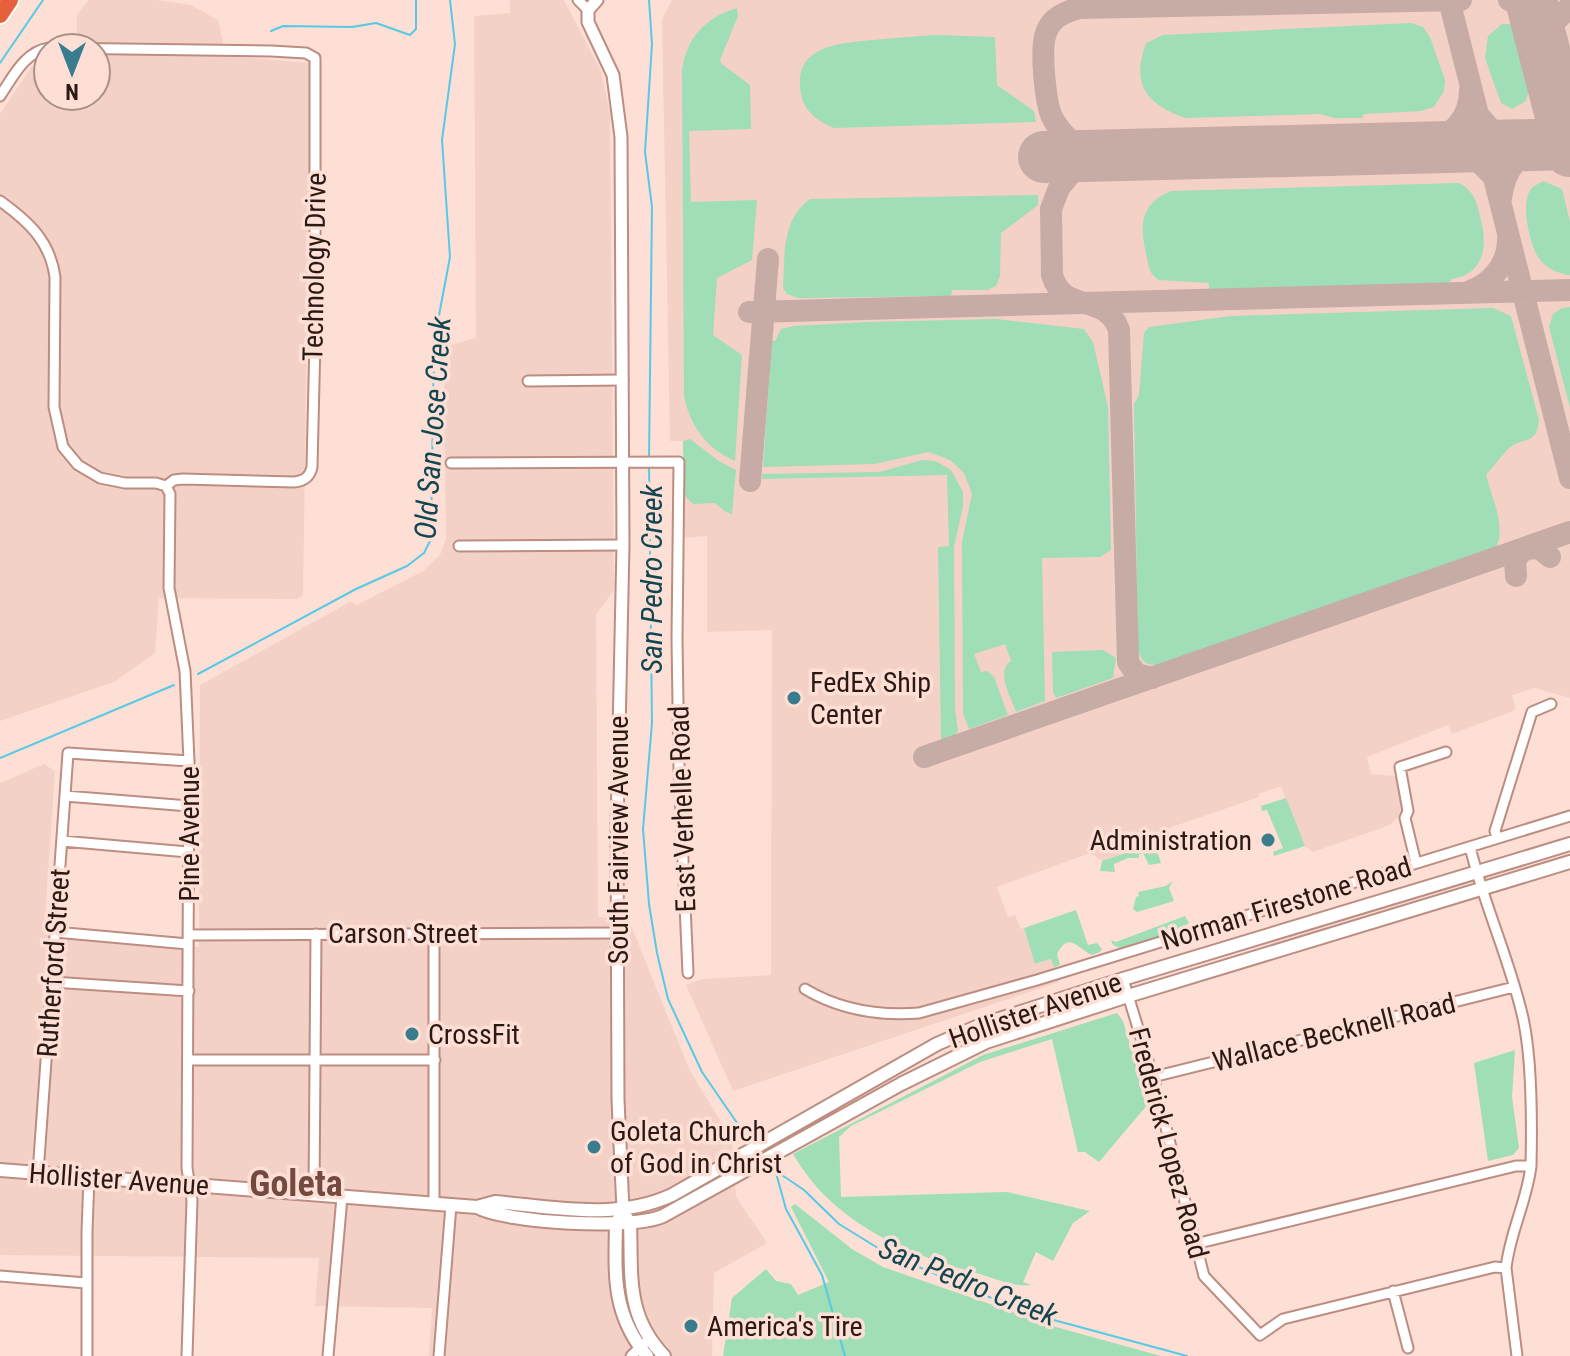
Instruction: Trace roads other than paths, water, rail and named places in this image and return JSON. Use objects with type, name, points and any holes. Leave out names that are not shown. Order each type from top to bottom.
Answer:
[{"type":"highway","points":[[0,15],[10,0]]},
{"type":"main road","name":"Hollister Avenue","points":[[477,1207],[495,1202],[623,1210],[648,1205],[672,1195],[736,1156],[948,1039],[981,1025],[1570,844]]},
{"type":"main road","name":"Hollister Avenue","points":[[0,1170],[477,1207],[497,1215],[616,1224],[656,1219],[963,1052],[1128,996],[1570,862]]},
{"type":"main road","name":"South Fairview Avenue","points":[[623,1210],[630,1223],[633,1303],[642,1349]]},
{"type":"main road","name":"South Fairview Avenue","points":[[623,1210],[616,1224],[616,1276],[622,1316],[642,1349],[664,1356]]},
{"type":"street","name":"South Fairview Avenue","points":[[578,0],[588,10],[589,26],[613,75],[621,131],[623,545],[617,755],[619,1111],[623,1210]]},
{"type":"street","points":[[588,10],[597,0]]},
{"type":"street","name":"Technology Drive","points":[[0,96],[24,61],[44,48],[283,52],[306,53],[315,58],[315,339],[312,467],[309,476],[294,482],[183,479],[174,480],[166,486]]},
{"type":"street","points":[[0,201],[27,221],[48,248],[53,261],[54,407],[63,447],[78,465],[100,478],[166,486]]},
{"type":"street","points":[[528,381],[623,380]]},
{"type":"street","name":"East Verhelle Road","points":[[451,463],[679,462],[679,769],[688,973]]},
{"type":"street","name":"Pine Avenue","points":[[166,486],[170,494],[169,588],[185,671],[189,761],[188,1060],[192,1200],[187,1356]]},
{"type":"street","points":[[459,546],[623,545]]},
{"type":"street","points":[[1497,838],[1495,831],[1532,712],[1551,704]]},
{"type":"street","points":[[1416,863],[1405,818],[1408,811],[1400,767],[1446,752]]},
{"type":"street","name":"Rutherford Street","points":[[38,1173],[68,753],[189,761]]},
{"type":"street","points":[[65,796],[189,806]]},
{"type":"street","name":"Norman Firestone Road","points":[[805,989],[841,1006],[900,1014],[919,1013],[1056,974],[1262,904],[1416,863],[1570,816]]},
{"type":"street","points":[[62,841],[188,852]]},
{"type":"street","points":[[1470,847],[1480,889],[1514,987],[1526,1033],[1531,1166],[1529,1185],[1506,1268],[1517,1356]]},
{"type":"street","name":"Carson Street","points":[[55,932],[188,939],[316,934],[618,933]]},
{"type":"street","points":[[434,933],[434,1204]]},
{"type":"street","points":[[314,1194],[316,934]]},
{"type":"street","name":"Frederick Lopez Road","points":[[1123,979],[1153,1077],[1204,1276],[1260,1335],[1283,1319],[1393,1291]]},
{"type":"street","points":[[52,982],[189,991]]},
{"type":"street","name":"Wallace Becknell Road","points":[[1153,1077],[1514,987]]},
{"type":"street","points":[[188,1060],[435,1060]]},
{"type":"street","points":[[1195,1244],[1516,1166],[1531,1166]]},
{"type":"street","points":[[87,1356],[89,1177]]},
{"type":"street","points":[[328,1356],[342,1197]]},
{"type":"street","points":[[439,1356],[451,1205]]},
{"type":"street","points":[[1408,1348],[1393,1291],[1495,1267],[1506,1268]]},
{"type":"street","points":[[0,1276],[86,1283]]},
{"type":"waterway","points":[[0,63],[43,0]]},
{"type":"waterway","points":[[271,31],[283,26],[352,27],[376,23],[410,35],[416,29],[416,0]]},
{"type":"waterway","name":"Old San Jose Creek","points":[[198,674],[356,589],[407,566],[424,553],[431,539],[434,342],[450,257],[442,140],[455,44],[450,0]]},
{"type":"waterway","name":"San Pedro Creek","points":[[649,0],[652,44],[645,152],[652,207],[649,459]]},
{"type":"waterway","name":"San Pedro Creek","points":[[649,465],[652,723],[643,829],[649,904],[668,999],[702,1072],[746,1136]]},
{"type":"waterway","name":"Old San Jose Creek","points":[[0,758],[174,685]]},
{"type":"waterway","name":"San Pedro Creek","points":[[770,1165],[804,1190],[839,1224],[886,1253],[1050,1319],[1187,1356]]},
{"type":"waterway","points":[[776,1173],[786,1209],[822,1275],[845,1356]]},
{"type":"place","name":"FedEx Ship Center","points":[[794,698]]},
{"type":"place","name":"Administration","points":[[1268,840]]},
{"type":"place","name":"CrossFit","points":[[412,1034]]},
{"type":"place","name":"Goleta Church of God in Christ","points":[[594,1147]]},
{"type":"place","name":"America's Tire","points":[[691,1326]]},
{"type":"district","name":"Goleta","points":[[296,1183]]}]
